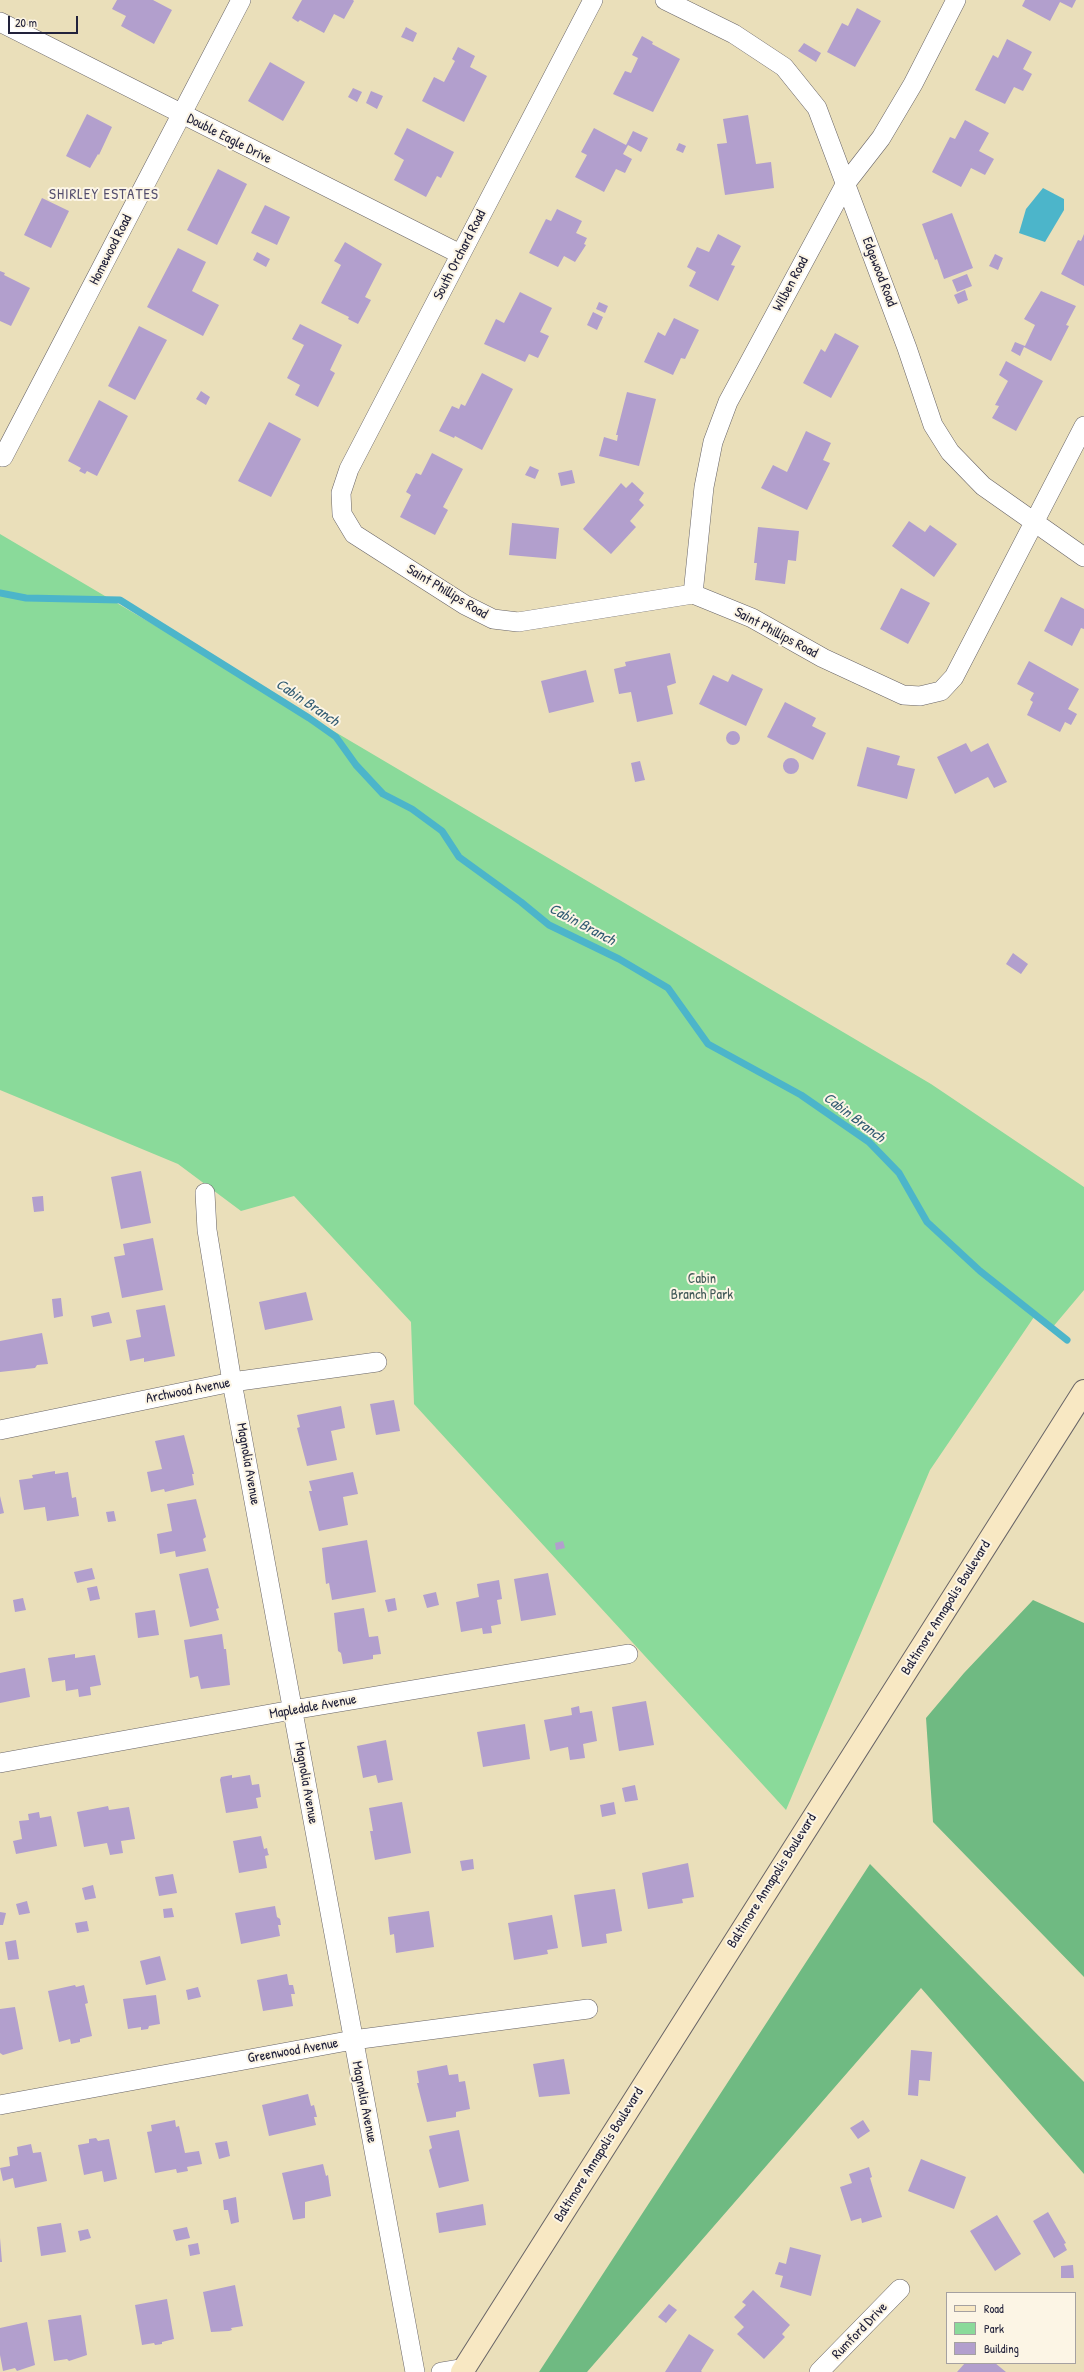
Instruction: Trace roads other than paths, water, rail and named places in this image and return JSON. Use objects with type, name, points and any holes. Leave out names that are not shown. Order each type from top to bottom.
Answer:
[{"type":"main road","name":"Baltimore Annapolis Boulevard","points":[[463,2370],[1084,1391]]},
{"type":"street","name":"Homewood Road","points":[[2,456],[241,0]]},
{"type":"street","name":"South Orchard Road","points":[[342,514],[341,493],[349,469],[593,0]]},
{"type":"street","name":"Edgewood Road","points":[[665,0],[734,34],[784,67],[817,108],[907,348],[933,425],[950,452],[982,486],[1084,557]]},
{"type":"street","name":"Wilben Road","points":[[693,594],[704,487],[713,442],[725,408],[846,183],[881,138],[913,84],[956,0]]},
{"type":"street","name":"Double Eagle Drive","points":[[0,22],[180,115],[460,254]]},
{"type":"street","name":"Saint Phillips Road","points":[[342,514],[354,534],[465,605],[493,619],[518,622],[693,594],[752,618],[823,658],[903,695],[920,696],[941,691],[954,677],[1084,426]]},
{"type":"street","name":"Magnolia Avenue","points":[[205,1193],[207,1230],[232,1382],[415,2372]]},
{"type":"street","name":"Archwood Avenue","points":[[0,1430],[232,1382],[377,1362]]},
{"type":"street","name":"Mapledale Avenue","points":[[0,1764],[292,1710],[628,1654]]},
{"type":"street","name":"Greenwood Avenue","points":[[0,2105],[353,2040],[588,2009]]},
{"type":"street","name":"Rumford Drive","points":[[819,2372],[900,2289]]},
{"type":"street","points":[[440,2372],[463,2370]]},
{"type":"water","points":[[1043,188],[1064,199],[1064,210],[1045,242],[1019,233],[1026,209]]},
{"type":"waterway","name":"Cabin Branch","points":[[0,593],[26,598],[120,600],[309,718],[336,737],[356,765],[383,794],[412,809],[442,831],[459,857],[521,902],[549,925],[619,959],[668,988],[708,1044],[801,1095],[869,1142],[899,1173],[927,1222],[980,1271],[1067,1340]]},
{"type":"district","name":"SHIRLEY ESTATES","points":[[104,195]]},
{"type":"park label","name":"Cabin Branch Park","points":[[702,1288]]}]
